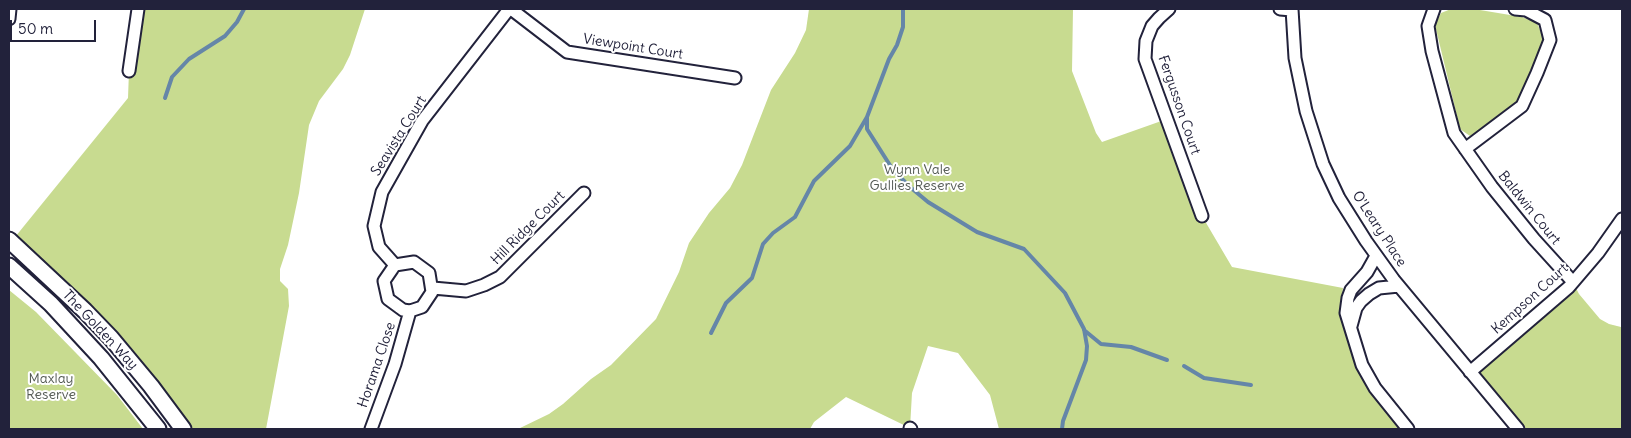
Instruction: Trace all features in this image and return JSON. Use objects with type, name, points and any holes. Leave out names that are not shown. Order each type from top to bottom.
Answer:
[{"type":"main road","name":"The Golden Way","points":[[9,240],[111,338],[183,429]]},
{"type":"main road","name":"The Golden Way","points":[[9,266],[51,304],[101,358],[158,429]]},
{"type":"street","points":[[9,19],[10,9]]},
{"type":"street","points":[[130,71],[138,9]]},
{"type":"street","name":"Viewpoint Court","points":[[510,9],[567,52],[735,78]]},
{"type":"street","name":"Seavista Court","points":[[395,265],[378,247],[374,226],[382,192],[422,121],[510,9]]},
{"type":"street","name":"Fergusson Court","points":[[1169,9],[1152,26],[1146,41],[1145,59],[1202,216]]},
{"type":"street","points":[[1280,9],[1292,10]]},
{"type":"street","name":"Baldwin Court","points":[[1434,9],[1428,26],[1432,50],[1454,133],[1492,187],[1534,239],[1573,282]]},
{"type":"street","points":[[1465,149],[1522,106],[1550,40],[1545,20],[1526,10],[1514,9]]},
{"type":"street","name":"O'Leary Place","points":[[1292,10],[1298,77],[1306,111],[1315,142],[1339,198],[1376,256],[1399,286],[1518,429]]},
{"type":"street","name":"Hill Ridge Court","points":[[433,288],[466,291],[500,277],[584,192]]},
{"type":"street","name":"Kempson Court","points":[[1470,372],[1573,282],[1598,253],[1622,219]]},
{"type":"street","points":[[1376,256],[1367,272],[1351,290],[1346,313],[1362,365],[1375,388],[1408,429]]},
{"type":"street","points":[[414,262],[429,273],[433,288],[422,307],[410,311],[403,310],[388,299],[384,280],[395,265],[414,262]]},
{"type":"street","points":[[1351,328],[1356,308],[1361,300],[1379,288],[1399,286]]},
{"type":"street","name":"Horama Close","points":[[371,429],[395,364],[410,311]]},
{"type":"green space","points":[[138,9],[365,9],[350,55],[343,69],[319,101],[309,125],[299,193],[288,245],[280,269],[280,281],[288,289],[289,306],[266,429],[183,429],[150,386],[11,242],[128,98],[129,71]]},
{"type":"green space","name":"Wynn Vale Gullies Reserve","points":[[809,9],[1073,9],[1072,71],[1096,133],[1102,142],[1167,119],[1202,216],[1232,267],[1343,288],[1340,315],[1351,328],[1356,349],[1408,429],[999,429],[990,395],[958,353],[928,346],[912,393],[910,428],[846,397],[814,422],[810,429],[518,429],[549,414],[563,404],[591,379],[611,365],[656,319],[679,272],[689,243],[709,213],[730,188],[742,165],[771,90],[795,53],[806,30]]},
{"type":"green space","points":[[1451,9],[1474,9],[1522,17],[1537,23],[1545,42],[1518,102],[1478,133],[1470,136],[1460,129],[1435,25],[1441,13]]},
{"type":"green space","points":[[1573,282],[1579,294],[1600,319],[1609,324],[1621,327],[1622,325],[1622,429],[1518,429],[1470,372]]},
{"type":"green space","name":"Maxlay Reserve","points":[[9,290],[36,312],[117,395],[143,429],[9,429]]},
{"type":"waterway","points":[[165,98],[172,77],[189,59],[225,36],[237,22],[244,9]]},
{"type":"waterway","points":[[711,333],[726,303],[752,278],[763,244],[773,233],[795,217],[814,181],[850,146],[867,117],[889,59],[897,45],[903,27],[903,9]]},
{"type":"waterway","points":[[867,117],[867,129],[893,170],[910,187],[928,202],[977,232],[1024,249],[1065,293],[1084,329],[1087,346],[1086,360],[1063,421],[1062,429]]},
{"type":"waterway","points":[[1084,330],[1101,344],[1131,347],[1167,360]]},
{"type":"waterway","points":[[1184,366],[1204,378],[1251,385]]}]
